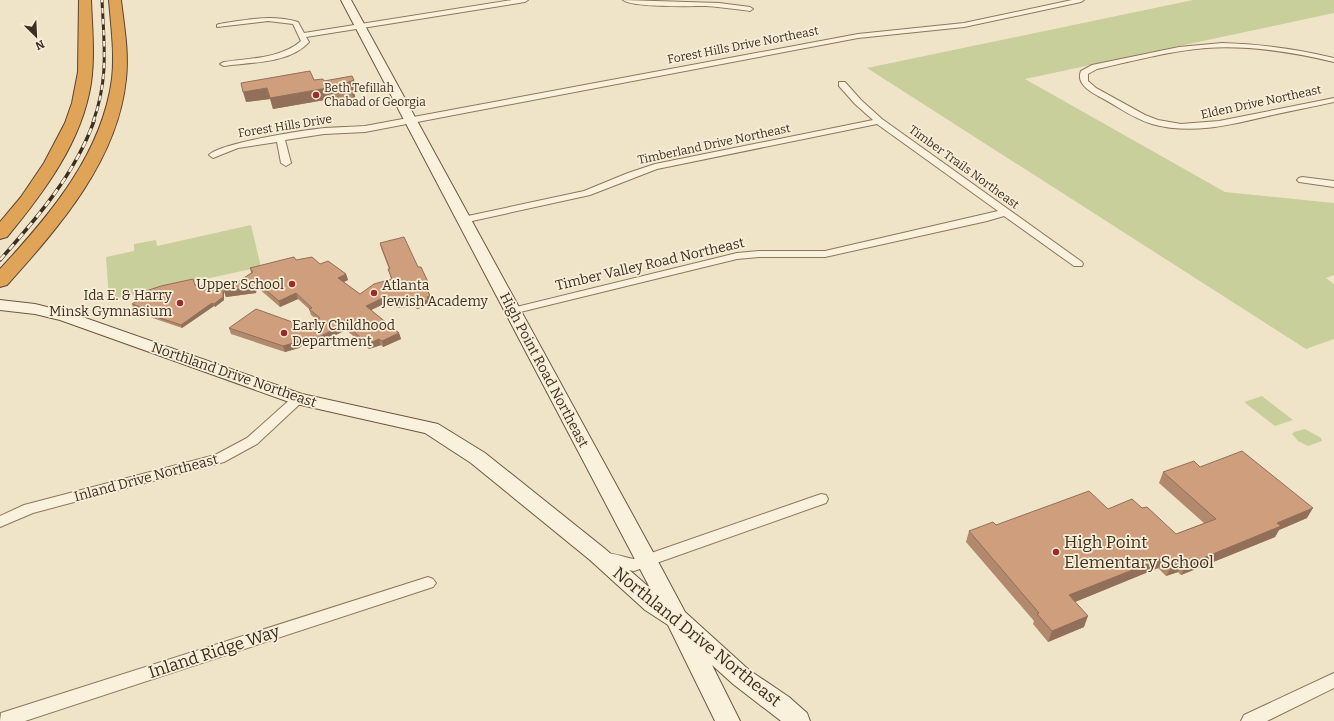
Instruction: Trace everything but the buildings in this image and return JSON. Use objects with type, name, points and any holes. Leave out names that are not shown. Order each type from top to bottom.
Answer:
[{"type":"highway","points":[[0,232],[28,199],[44,176],[75,116],[80,99],[85,69],[85,0]]},
{"type":"highway","points":[[0,281],[46,227],[69,197],[88,167],[106,131],[112,112],[119,79],[119,50],[115,0]]},
{"type":"street","name":"High Point Road Northeast","points":[[346,0],[647,560],[728,721]]},
{"type":"street","points":[[302,36],[525,0]]},
{"type":"street","points":[[626,0],[668,4],[730,5],[750,9]]},
{"type":"street","name":"Forest Hills Drive Northeast","points":[[410,121],[858,36],[964,25],[1082,0]]},
{"type":"street","points":[[219,26],[279,19],[296,24],[305,42],[293,51],[274,56],[224,64]]},
{"type":"street","name":"Elden Drive Northeast","points":[[1334,60],[1308,54],[1256,47],[1207,46],[1095,68],[1088,70],[1084,74],[1083,78],[1084,82],[1092,88],[1140,116],[1156,123],[1179,127],[1204,127],[1334,100]]},
{"type":"street","name":"Timber Trails Northeast","points":[[842,84],[858,102],[879,121],[1078,264]]},
{"type":"street","name":"Forest Hills Drive","points":[[213,155],[236,146],[280,138],[324,131],[365,129],[410,121]]},
{"type":"street","name":"Timberland Drive Northeast","points":[[463,220],[587,193],[655,167],[879,121]]},
{"type":"street","points":[[280,138],[286,163]]},
{"type":"street","points":[[1302,180],[1334,184]]},
{"type":"street","name":"Timber Valley Road Northeast","points":[[512,310],[737,256],[758,254],[801,256],[825,254],[987,218],[1006,212]]},
{"type":"street","name":"Northland Drive Northeast","points":[[0,304],[35,309],[65,316],[298,399],[431,428],[478,458],[597,554],[653,604],[677,619],[741,677],[780,705],[798,721]]},
{"type":"street","name":"Inland Drive Northeast","points":[[0,521],[30,509],[219,459],[252,441],[298,399]]},
{"type":"street","name":"Northland Drive Northeast","points":[[597,554],[621,563],[634,565],[821,499]]},
{"type":"street","name":"Inland Ridge Way","points":[[1,721],[428,583]]},
{"type":"street","points":[[1250,721],[1334,680]]},
{"type":"green space","points":[[1193,0],[1334,0],[1334,13],[1025,79],[1225,192],[1334,203],[1334,275],[1326,278],[1334,284],[1334,339],[1306,349],[867,68]]},
{"type":"green space","points":[[251,225],[261,267],[109,300],[106,257],[134,251],[134,244],[156,240],[157,246]]},
{"type":"green space","points":[[1262,396],[1293,420],[1275,426],[1244,402]]},
{"type":"green space","points":[[1305,429],[1321,438],[1322,441],[1308,446],[1298,441],[1292,434]]},
{"type":"railway","points":[[93,122],[98,106],[103,76],[104,47],[102,0]]},
{"type":"railway","points":[[0,260],[54,195],[76,159],[94,121]]},
{"type":"place","name":"Beth Tefillah Chabad of Georgia","points":[[316,95]]},
{"type":"place","name":"Upper School","points":[[292,284]]},
{"type":"place","name":"Atlanta Jewish Academy","points":[[374,293]]},
{"type":"place","name":"Ida E. & Harry Minsk Gymnasium","points":[[180,303]]},
{"type":"place","name":"Early Childhood Department","points":[[284,333]]},
{"type":"place","name":"High Point Elementary School","points":[[1056,552]]}]
